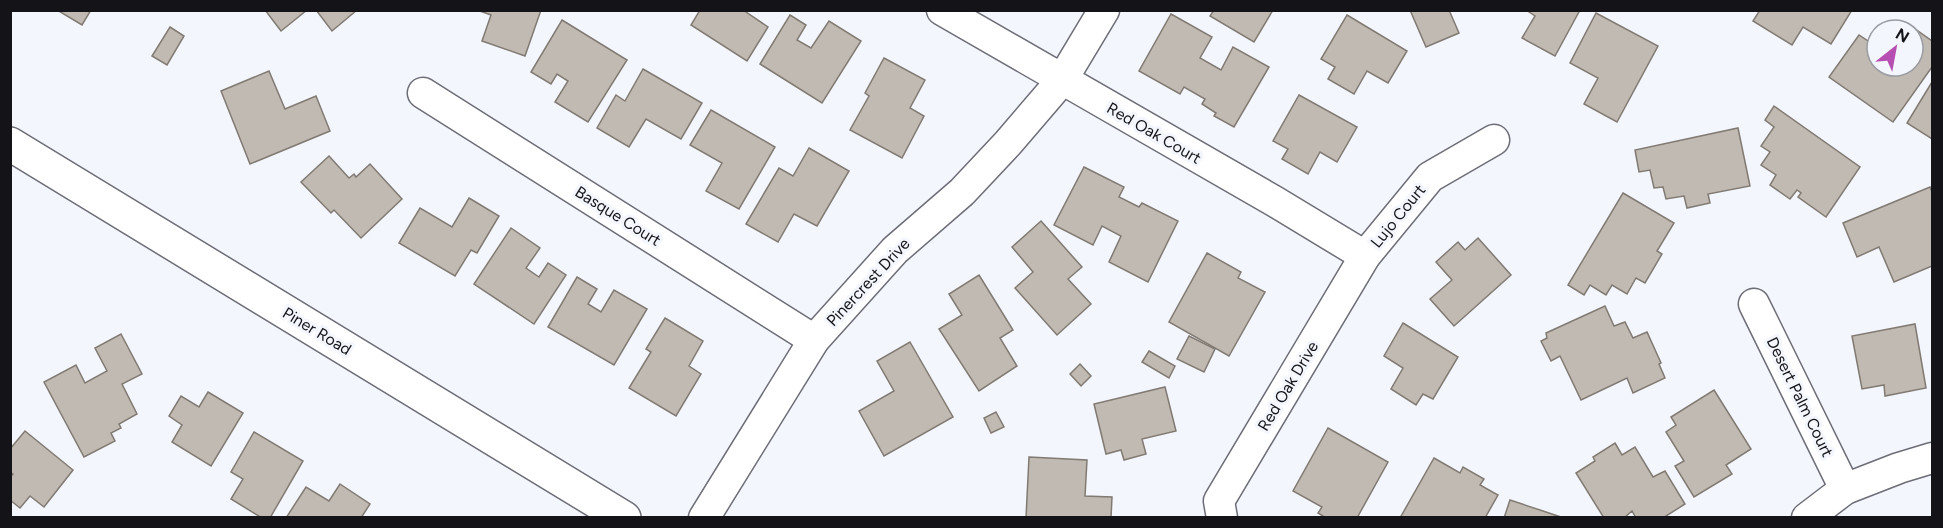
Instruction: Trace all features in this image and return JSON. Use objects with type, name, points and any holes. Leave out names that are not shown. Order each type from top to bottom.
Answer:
[{"type":"main road","name":"Piner Road","points":[[10,144],[624,518]]},
{"type":"street","name":"Red Oak Court","points":[[942,10],[1264,195],[1365,256]]},
{"type":"street","name":"Pinercrest Drive","points":[[704,518],[814,340],[895,250],[962,192],[1008,143],[1062,80],[1104,10]]},
{"type":"street","name":"Basque Court","points":[[423,93],[814,340]]},
{"type":"street","name":"Lujo Court","points":[[1365,256],[1430,177],[1494,140]]},
{"type":"street","name":"Red Oak Drive","points":[[1222,518],[1219,501],[1365,256]]},
{"type":"street","name":"Desert Palm Court","points":[[1754,304],[1845,489]]},
{"type":"street","points":[[1807,518],[1845,489],[1932,458]]},
{"type":"building","points":[[57,10],[91,10],[82,25]]},
{"type":"building","points":[[265,10],[307,10],[281,31]]},
{"type":"building","points":[[316,10],[357,10],[332,31]]},
{"type":"building","points":[[477,10],[541,10],[525,56],[482,41],[491,15]]},
{"type":"building","points":[[700,10],[743,10],[768,27],[747,61],[691,25]]},
{"type":"building","points":[[1214,10],[1273,10],[1254,42],[1210,16]]},
{"type":"building","points":[[1410,10],[1449,10],[1459,33],[1426,47]]},
{"type":"building","points":[[1526,10],[1580,10],[1555,56],[1522,38],[1535,16]]},
{"type":"building","points":[[1760,10],[1852,10],[1831,44],[1803,27],[1792,45],[1753,21]]},
{"type":"building","points":[[1596,13],[1658,46],[1617,122],[1584,104],[1598,78],[1570,63]]},
{"type":"building","points":[[1171,14],[1212,37],[1200,58],[1221,70],[1233,47],[1269,67],[1234,127],[1214,116],[1216,113],[1202,104],[1205,99],[1184,87],[1180,94],[1139,71]]},
{"type":"building","points":[[790,15],[806,25],[797,40],[811,48],[829,21],[861,41],[822,103],[760,64]]},
{"type":"building","points":[[1347,15],[1407,51],[1388,83],[1367,71],[1354,94],[1328,79],[1335,67],[1321,59]]},
{"type":"building","points":[[562,20],[627,60],[588,122],[555,102],[568,81],[557,74],[551,84],[531,72]]},
{"type":"building","points":[[170,27],[184,36],[167,65],[152,56]]},
{"type":"building","points":[[1859,35],[1865,39],[1865,78],[1924,78],[1893,122],[1829,77]]},
{"type":"building","points":[[1925,36],[1932,41],[1932,67],[1925,77]]},
{"type":"building","points":[[884,58],[925,80],[910,108],[924,116],[902,158],[850,130],[869,96],[865,93]]},
{"type":"building","points":[[643,69],[702,103],[681,139],[646,119],[629,147],[597,128],[616,95],[625,101]]},
{"type":"building","points":[[269,71],[285,109],[316,96],[330,131],[250,164],[221,91]]},
{"type":"building","points":[[1932,82],[1932,139],[1907,123]]},
{"type":"building","points":[[1299,95],[1357,127],[1337,162],[1320,152],[1308,174],[1282,159],[1288,149],[1273,141]]},
{"type":"building","points":[[1774,106],[1860,167],[1826,217],[1798,197],[1801,193],[1797,190],[1790,199],[1770,185],[1776,175],[1761,165],[1770,152],[1761,146],[1774,127],[1765,120]]},
{"type":"building","points":[[711,110],[775,147],[739,209],[706,191],[722,163],[690,145]]},
{"type":"building","points":[[1738,128],[1750,186],[1708,194],[1710,203],[1687,208],[1684,196],[1666,199],[1663,187],[1654,188],[1650,170],[1639,172],[1635,150]]},
{"type":"building","points":[[809,148],[849,171],[817,226],[794,214],[778,242],[746,224],[779,168],[793,176]]},
{"type":"building","points":[[329,156],[349,178],[354,174],[356,177],[370,164],[402,199],[361,238],[334,210],[331,213],[301,182]]},
{"type":"building","points":[[1084,167],[1124,187],[1119,197],[1139,207],[1142,203],[1178,221],[1148,282],[1109,262],[1121,236],[1102,226],[1093,245],[1054,225]]},
{"type":"building","points":[[1930,187],[1932,192],[1932,266],[1894,282],[1879,247],[1857,257],[1843,223]]},
{"type":"building","points":[[1623,193],[1674,223],[1657,251],[1662,254],[1645,283],[1636,278],[1627,294],[1612,285],[1606,295],[1590,285],[1584,295],[1568,285]]},
{"type":"building","points":[[469,198],[499,216],[477,253],[471,250],[455,276],[399,243],[420,208],[452,227]]},
{"type":"building","points":[[1041,221],[1082,267],[1068,279],[1091,304],[1057,335],[1015,288],[1033,272],[1012,247]]},
{"type":"building","points":[[511,228],[540,248],[526,268],[539,277],[548,263],[566,275],[534,324],[474,284]]},
{"type":"building","points":[[1478,238],[1511,275],[1454,326],[1430,299],[1452,280],[1436,262],[1458,242],[1465,250]]},
{"type":"building","points":[[1207,253],[1241,272],[1238,278],[1265,292],[1229,356],[1169,322]]},
{"type":"building","points":[[979,275],[1013,330],[1000,338],[1017,366],[979,391],[939,329],[962,315],[949,294]]},
{"type":"building","points":[[577,277],[597,289],[588,304],[601,312],[614,290],[647,309],[614,365],[548,327]]},
{"type":"building","points":[[1605,306],[1614,326],[1625,322],[1633,338],[1647,332],[1665,378],[1633,393],[1627,378],[1581,400],[1560,356],[1551,361],[1541,341],[1547,338],[1546,333]]},
{"type":"building","points":[[665,318],[703,341],[689,366],[701,374],[676,416],[629,388],[651,352],[646,349]]},
{"type":"building","points":[[1403,323],[1458,357],[1433,399],[1423,394],[1416,405],[1391,389],[1403,368],[1384,356]]},
{"type":"building","points":[[1915,324],[1926,388],[1885,396],[1884,385],[1862,389],[1852,336]]},
{"type":"building","points":[[121,334],[142,374],[122,384],[137,414],[119,424],[121,428],[111,433],[115,441],[84,457],[44,382],[76,365],[85,383],[107,371],[95,348]]},
{"type":"building","points":[[1189,336],[1215,349],[1204,372],[1177,359]]},
{"type":"building","points":[[910,342],[953,417],[884,456],[859,411],[894,391],[877,361]]},
{"type":"building","points":[[1149,351],[1175,366],[1169,378],[1142,362]]},
{"type":"building","points":[[1080,364],[1091,376],[1081,386],[1070,374]]},
{"type":"building","points":[[1165,387],[1176,431],[1142,439],[1146,454],[1124,460],[1121,450],[1106,454],[1094,404]]},
{"type":"building","points":[[1714,390],[1751,449],[1726,465],[1732,474],[1694,497],[1675,466],[1684,461],[1666,432],[1676,425],[1671,417]]},
{"type":"building","points":[[208,392],[243,413],[211,466],[172,442],[182,425],[169,416],[181,396],[199,407]]},
{"type":"building","points":[[996,412],[1004,427],[991,433],[984,418]]},
{"type":"building","points":[[1328,428],[1388,462],[1357,518],[1326,518],[1318,513],[1322,507],[1293,491]]},
{"type":"building","points":[[25,431],[73,470],[44,507],[30,496],[20,508],[10,500],[10,477],[13,474],[10,472],[10,449]]},
{"type":"building","points":[[254,432],[303,461],[270,518],[262,518],[231,499],[243,479],[231,472]]},
{"type":"building","points":[[1615,443],[1622,455],[1635,447],[1653,477],[1665,471],[1685,504],[1663,518],[1636,518],[1632,511],[1624,518],[1604,518],[1576,473],[1595,461],[1593,457]]},
{"type":"building","points":[[1029,457],[1087,460],[1085,496],[1112,497],[1111,518],[1026,518]]},
{"type":"building","points":[[1434,458],[1460,473],[1463,467],[1484,479],[1480,485],[1498,495],[1485,518],[1400,518]]},
{"type":"building","points":[[340,484],[370,504],[361,518],[286,518],[306,487],[329,501]]},
{"type":"building","points":[[1510,500],[1564,518],[1504,518]]}]
